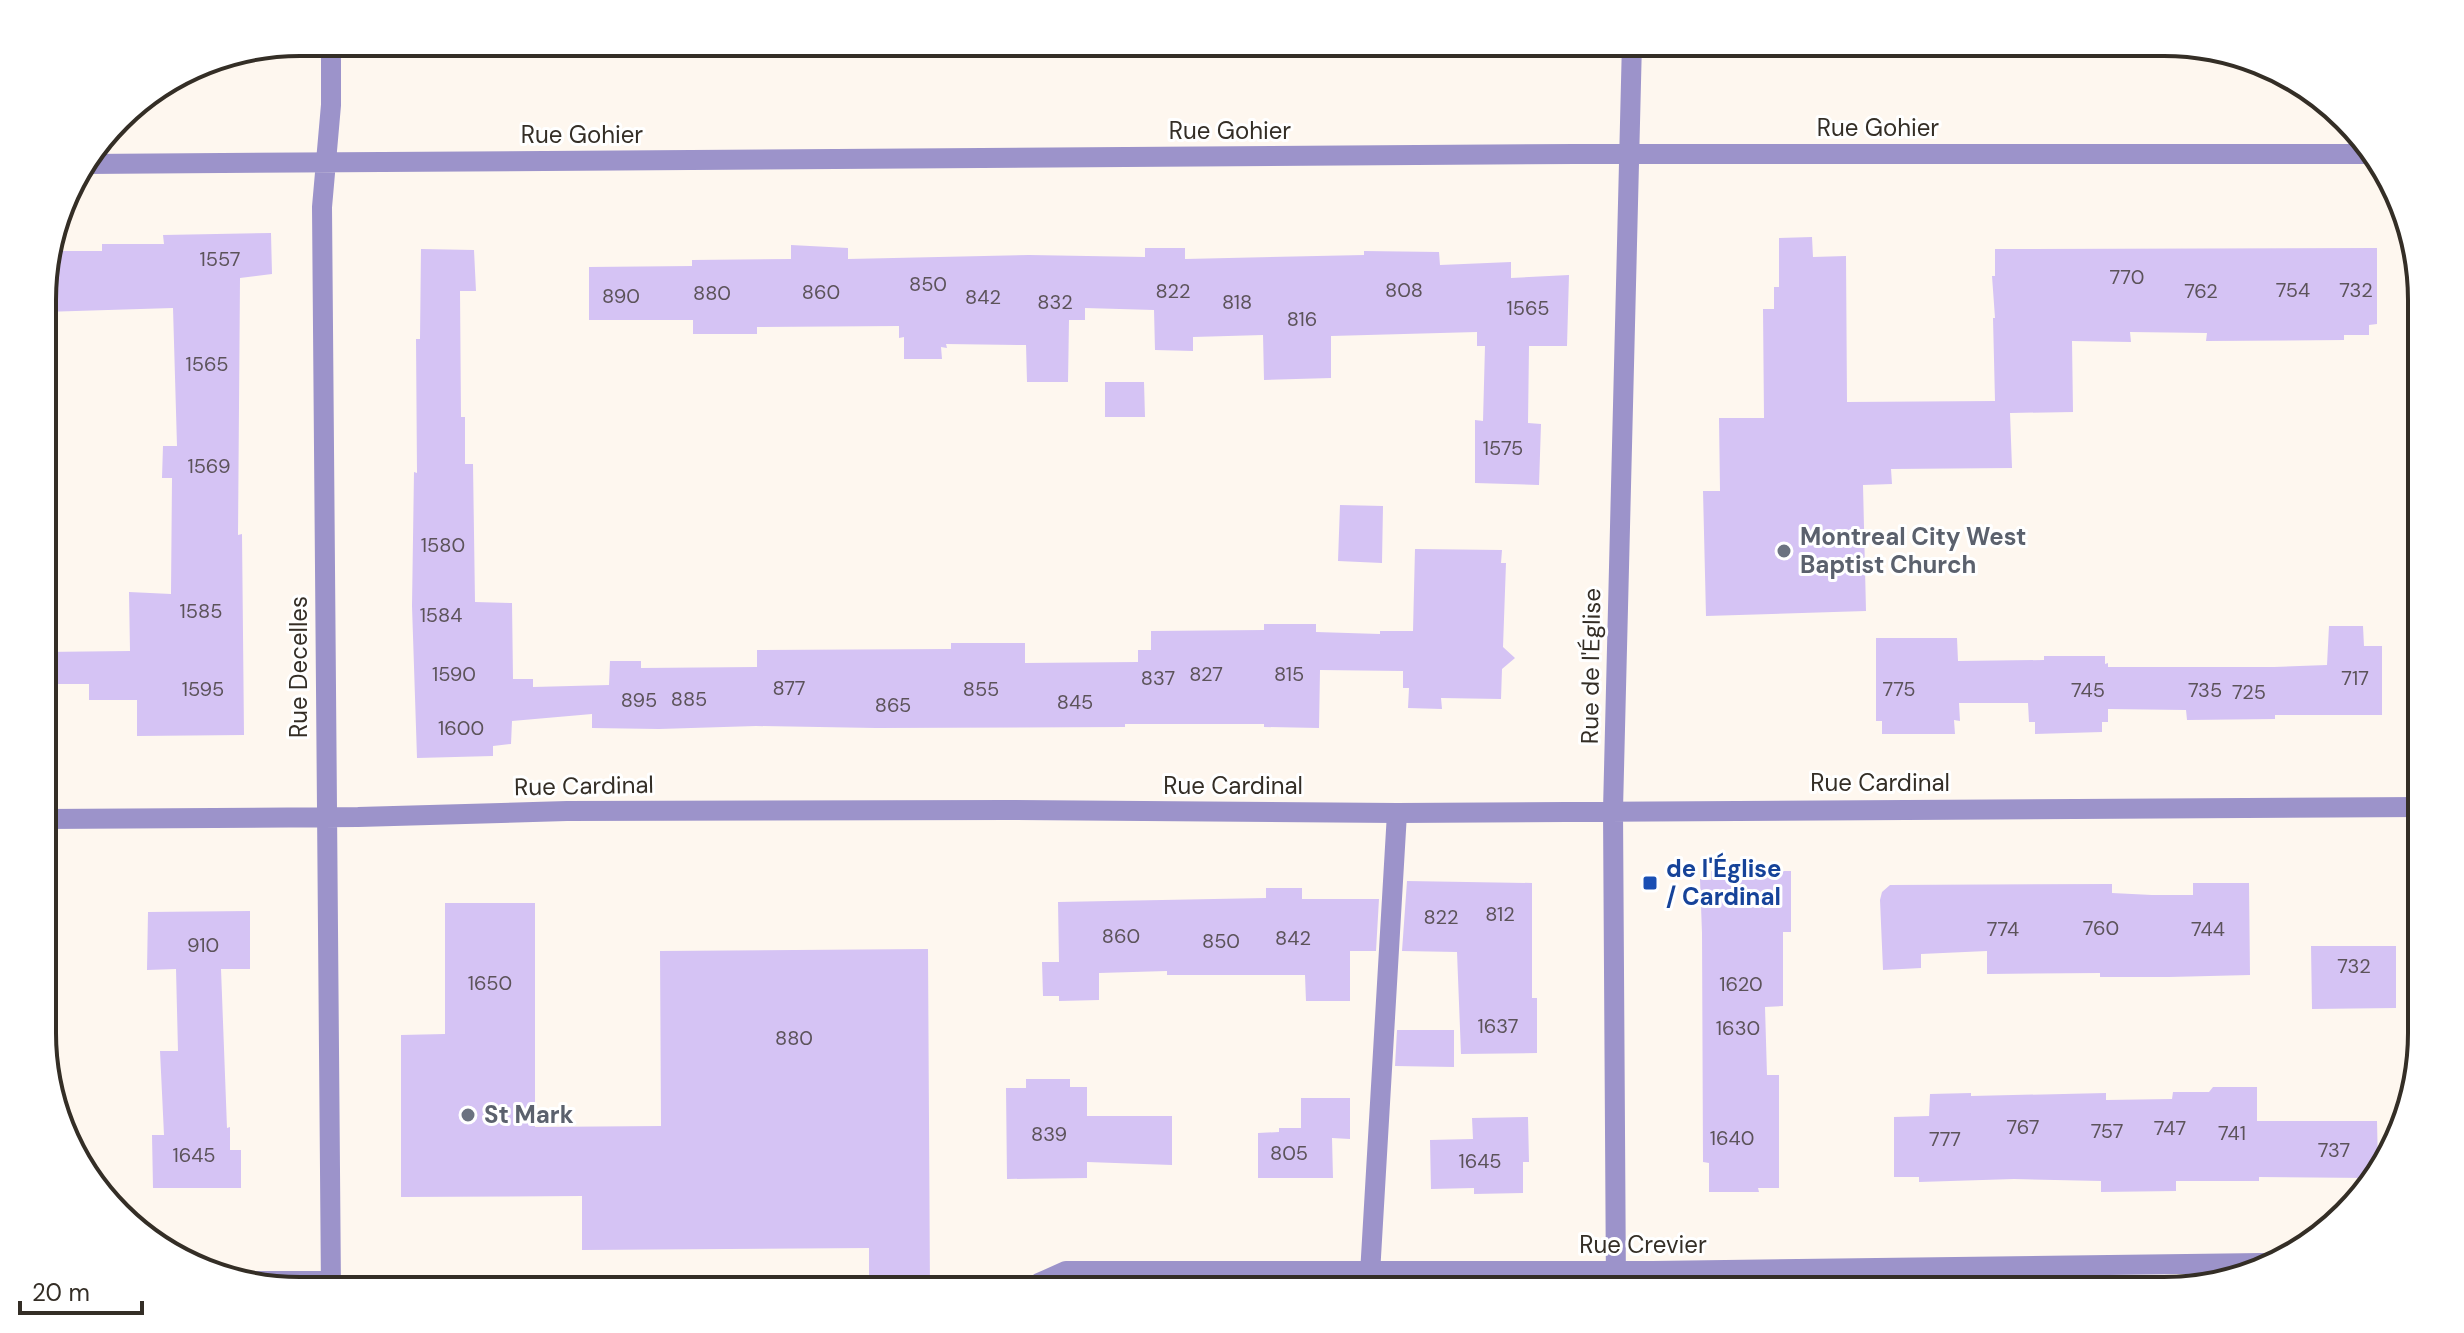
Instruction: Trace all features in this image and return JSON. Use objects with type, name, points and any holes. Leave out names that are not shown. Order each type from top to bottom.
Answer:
[{"type":"street","name":"Rue Decelles","points":[[331,56],[331,105],[322,207],[331,1277]]},
{"type":"street","name":"Rue de l'Église","points":[[1616,1276],[1613,810],[1632,56]]},
{"type":"street","name":"Rue Gohier","points":[[98,164],[1630,154],[2359,154]]},
{"type":"street","name":"Rue Cardinal","points":[[56,819],[583,811],[1397,813],[2408,807]]},
{"type":"street","points":[[1369,1276],[1397,813]]},
{"type":"street","name":"Rue Crevier","points":[[1788,1276],[2243,1264]]},
{"type":"street","name":"Rue Crevier","points":[[1053,1277],[1066,1271],[1251,1276]]},
{"type":"building","points":[[271,233],[272,274],[240,278],[238,535],[242,534],[244,735],[137,736],[137,700],[89,700],[89,684],[56,684],[57,652],[130,651],[129,592],[171,594],[172,478],[162,478],[163,446],[177,446],[173,308],[57,312],[61,251],[102,251],[102,244],[164,244],[163,235]]},
{"type":"building","points":[[1812,237],[1813,257],[1846,256],[1847,402],[1995,401],[1992,276],[1995,276],[1995,249],[2377,248],[2377,324],[2369,325],[2369,335],[2344,335],[2344,340],[2206,341],[2207,333],[2130,332],[2131,342],[2072,341],[2073,412],[2010,413],[2012,468],[1891,469],[1892,484],[1863,485],[1866,611],[1706,616],[1703,491],[1720,491],[1719,418],[1764,418],[1763,309],[1774,309],[1774,287],[1779,287],[1779,238]]},
{"type":"building","points":[[791,245],[848,248],[848,259],[1029,255],[1145,257],[1145,248],[1185,248],[1185,259],[1364,255],[1364,251],[1439,252],[1440,265],[1511,262],[1511,278],[1569,275],[1567,346],[1529,346],[1528,423],[1541,424],[1539,485],[1475,483],[1475,420],[1483,421],[1485,346],[1477,346],[1477,332],[1331,336],[1331,378],[1264,380],[1263,335],[1193,337],[1193,351],[1155,350],[1154,310],[1085,308],[1085,320],[1069,320],[1068,382],[1027,382],[1026,345],[946,344],[947,348],[941,347],[942,359],[904,359],[904,337],[899,338],[899,326],[757,327],[757,334],[693,334],[693,320],[589,320],[589,267],[692,266],[692,260],[791,259]]},
{"type":"building","points":[[421,249],[474,250],[476,291],[460,291],[461,417],[465,417],[465,464],[473,464],[475,602],[512,603],[513,679],[533,679],[533,687],[609,685],[610,661],[641,661],[641,668],[757,667],[757,650],[951,649],[951,643],[1025,643],[1025,663],[1138,662],[1138,650],[1151,650],[1151,631],[1264,630],[1264,624],[1316,624],[1316,632],[1380,634],[1380,631],[1413,631],[1415,549],[1502,550],[1501,563],[1506,563],[1503,647],[1515,658],[1502,669],[1501,699],[1441,698],[1442,709],[1408,708],[1409,688],[1403,688],[1403,671],[1320,670],[1319,728],[1264,727],[1264,724],[1125,724],[1125,727],[592,728],[592,714],[512,721],[511,744],[493,746],[493,756],[417,758],[412,606],[414,472],[417,473],[416,339],[420,339]]},
{"type":"building","points":[[1105,382],[1144,382],[1145,417],[1105,417]]},
{"type":"building","points":[[1340,505],[1383,506],[1382,563],[1338,561]]},
{"type":"building","points":[[2329,626],[2363,626],[2364,646],[2382,646],[2382,715],[2275,715],[2275,719],[2187,720],[2186,710],[2108,709],[2108,722],[2102,722],[2102,732],[2035,734],[2035,722],[2029,722],[2028,703],[1959,703],[1960,721],[1954,720],[1955,734],[1882,734],[1882,721],[1876,721],[1876,638],[1957,638],[1958,661],[2105,656],[2108,667],[2274,667],[2327,665]]},
{"type":"building","points":[[1711,871],[1791,871],[1791,932],[1783,932],[1783,1006],[1765,1007],[1767,1075],[1779,1075],[1779,1188],[1758,1188],[1759,1192],[1709,1192],[1709,1163],[1703,1162],[1700,879],[1711,880]]},
{"type":"building","points":[[1407,881],[1532,883],[1532,998],[1537,998],[1537,1053],[1461,1054],[1457,952],[1402,951]]},
{"type":"building","points":[[2193,883],[2249,883],[2250,975],[2100,977],[2100,973],[1987,974],[1987,951],[1921,954],[1921,968],[1883,970],[1880,900],[1882,892],[1890,885],[2112,884],[2112,893],[2193,895]]},
{"type":"building","points":[[1266,888],[1302,888],[1302,899],[1379,899],[1376,951],[1350,951],[1350,1001],[1306,1001],[1305,975],[1167,975],[1167,971],[1099,973],[1099,1000],[1059,1001],[1059,996],[1043,996],[1042,962],[1059,962],[1058,902],[1266,898]]},
{"type":"building","points":[[445,903],[535,903],[535,1127],[661,1126],[660,951],[928,949],[930,1277],[869,1277],[869,1248],[582,1250],[582,1196],[401,1197],[401,1035],[445,1034]]},
{"type":"building","points":[[250,911],[250,969],[221,969],[227,1128],[230,1127],[230,1150],[241,1150],[241,1188],[153,1188],[152,1135],[164,1135],[160,1051],[178,1051],[176,969],[147,970],[148,912]]},
{"type":"building","points":[[2311,946],[2396,946],[2396,1008],[2312,1009]]},
{"type":"building","points":[[1397,1030],[1454,1030],[1454,1067],[1395,1066]]},
{"type":"building","points":[[1026,1079],[1070,1079],[1070,1087],[1087,1087],[1087,1116],[1172,1116],[1172,1165],[1087,1162],[1087,1178],[1007,1179],[1006,1088],[1026,1088]]},
{"type":"building","points":[[2213,1087],[2257,1087],[2257,1121],[2377,1121],[2378,1150],[2359,1178],[2259,1177],[2259,1181],[2176,1181],[2176,1191],[2101,1192],[2101,1181],[2014,1179],[1919,1182],[1919,1177],[1894,1177],[1894,1117],[1929,1116],[1930,1094],[2106,1093],[2106,1100],[2172,1099],[2173,1092],[2209,1092]]},
{"type":"building","points":[[1301,1098],[1350,1098],[1350,1139],[1332,1138],[1333,1178],[1258,1178],[1258,1133],[1279,1132],[1279,1128],[1301,1128]]},
{"type":"building","points":[[1528,1117],[1529,1162],[1523,1162],[1523,1193],[1474,1194],[1474,1188],[1431,1189],[1430,1140],[1473,1139],[1472,1118]]},
{"type":"place","name":"Montreal City West Baptist Church","points":[[1784,551]]},
{"type":"place","name":"de l'Église / Cardinal","points":[[1650,883]]},
{"type":"place","name":"St Mark","points":[[468,1115]]}]
